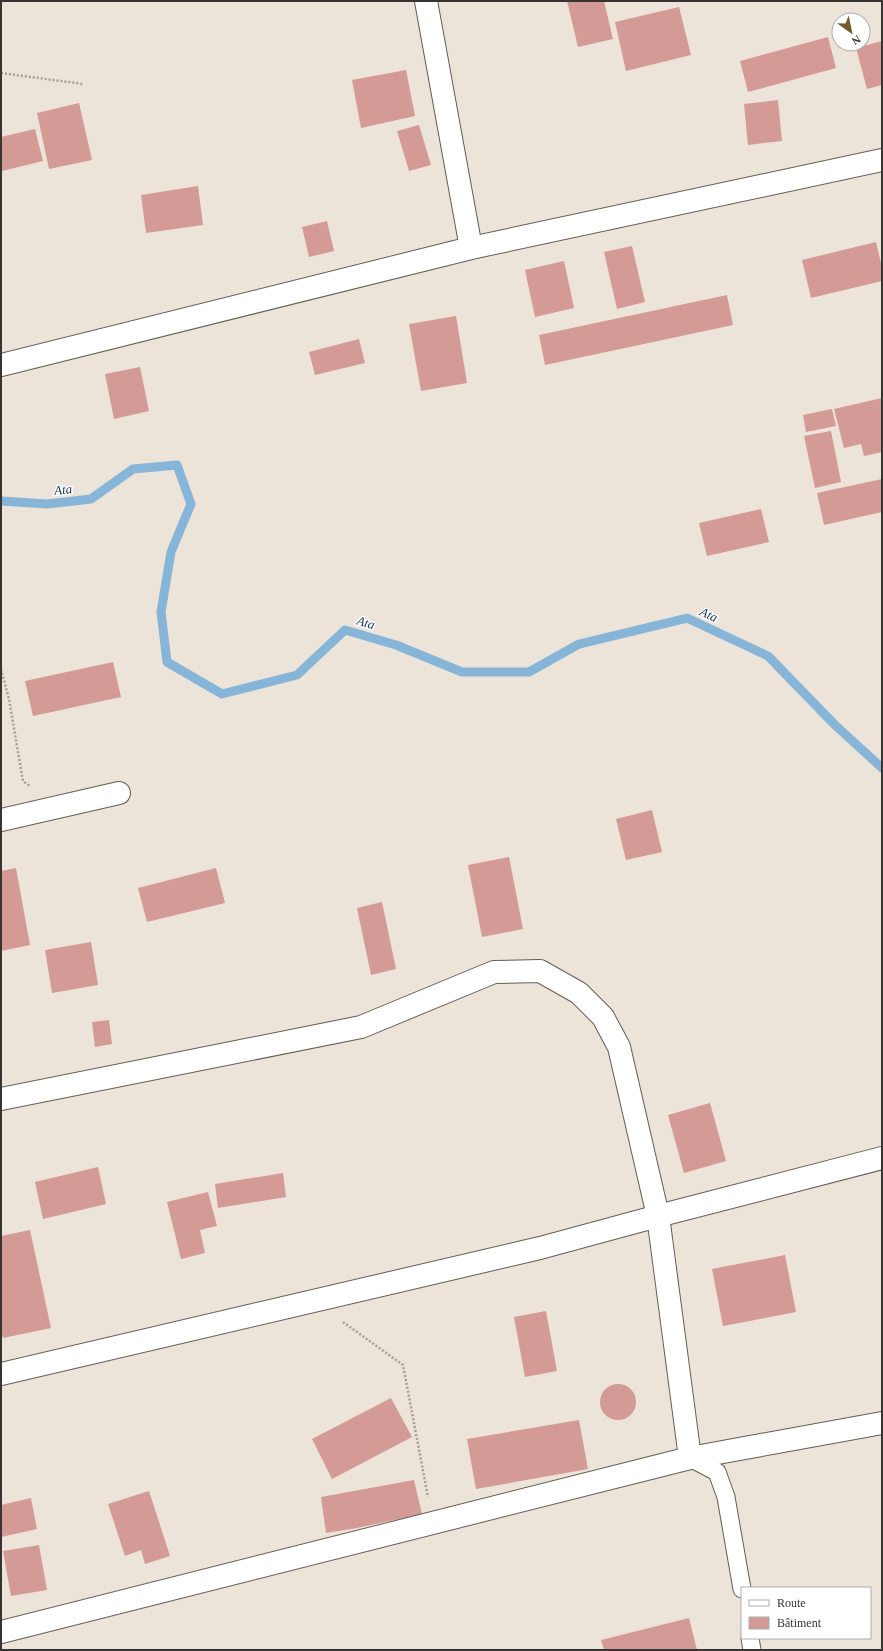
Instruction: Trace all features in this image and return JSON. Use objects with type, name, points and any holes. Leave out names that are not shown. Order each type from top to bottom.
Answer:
[{"type":"street","points":[[426,1],[471,248]]},
{"type":"street","points":[[1,365],[471,248],[882,160]]},
{"type":"street","points":[[1,820],[119,793]]},
{"type":"street","points":[[1,1099],[361,1027],[494,972],[540,971],[579,993],[603,1017],[619,1047],[658,1216],[690,1458]]},
{"type":"street","points":[[1,1374],[540,1248],[882,1158]]},
{"type":"street","points":[[1,1632],[690,1458],[882,1423]]},
{"type":"lane","points":[[690,1458],[717,1472],[726,1497],[741,1587]]},
{"type":"lane","points":[[750,1639],[752,1650]]},
{"type":"path","points":[[1,73],[83,84]]},
{"type":"path","points":[[1,669],[9,699],[23,781],[58,807]]},
{"type":"path","points":[[314,1301],[404,1365],[433,1523]]},
{"type":"building","points":[[567,1],[604,1],[613,39],[578,47]]},
{"type":"building","points":[[679,7],[691,55],[626,71],[615,22]]},
{"type":"building","points":[[828,37],[836,68],[748,92],[740,61]]},
{"type":"building","points":[[882,41],[882,85],[867,89],[857,52],[871,52],[871,44]]},
{"type":"building","points":[[406,70],[415,116],[361,128],[352,80]]},
{"type":"building","points":[[778,100],[782,141],[748,145],[744,104]]},
{"type":"building","points":[[79,103],[92,160],[49,169],[37,113]]},
{"type":"building","points":[[419,125],[431,165],[409,171],[397,131]]},
{"type":"building","points":[[35,129],[43,161],[2,171],[1,137]]},
{"type":"building","points":[[198,186],[203,225],[146,233],[141,195]]},
{"type":"building","points":[[327,221],[334,251],[309,257],[302,227]]},
{"type":"building","points":[[876,242],[882,267],[882,281],[811,298],[802,260]]},
{"type":"building","points":[[632,246],[645,302],[617,309],[604,252]]},
{"type":"building","points":[[564,261],[574,308],[535,317],[525,270]]},
{"type":"building","points":[[727,295],[733,325],[545,365],[539,335]]},
{"type":"building","points":[[456,316],[467,383],[421,391],[409,324]]},
{"type":"building","points":[[359,339],[365,363],[315,375],[309,352]]},
{"type":"building","points":[[140,367],[149,411],[114,419],[105,374]]},
{"type":"building","points":[[882,398],[882,452],[864,456],[861,444],[844,448],[834,409]]},
{"type":"building","points":[[832,409],[836,426],[806,432],[803,415]]},
{"type":"building","points":[[831,431],[841,482],[815,488],[804,436]]},
{"type":"building","points":[[882,479],[882,512],[824,525],[817,493]]},
{"type":"building","points":[[761,509],[769,542],[707,556],[699,523]]},
{"type":"building","points":[[113,662],[121,697],[33,716],[25,681]]},
{"type":"building","points":[[652,810],[662,852],[626,860],[616,819]]},
{"type":"building","points":[[509,857],[523,929],[482,937],[468,865]]},
{"type":"building","points":[[16,868],[30,945],[1,951],[1,871]]},
{"type":"building","points":[[216,868],[225,903],[147,922],[138,888]]},
{"type":"building","points":[[382,902],[396,969],[371,975],[357,908]]},
{"type":"building","points":[[91,942],[98,985],[52,993],[45,950]]},
{"type":"building","points":[[109,1020],[112,1044],[95,1047],[92,1022]]},
{"type":"building","points":[[710,1103],[726,1161],[684,1173],[668,1115]]},
{"type":"building","points":[[98,1167],[106,1204],[43,1219],[35,1182]]},
{"type":"building","points":[[283,1173],[286,1197],[218,1208],[215,1184]]},
{"type":"building","points":[[208,1192],[217,1226],[200,1230],[205,1253],[181,1259],[167,1202]]},
{"type":"building","points":[[30,1230],[51,1328],[3,1338],[1,1331],[1,1236]]},
{"type":"building","points":[[785,1255],[796,1312],[723,1326],[712,1269]]},
{"type":"building","points":[[546,1311],[557,1371],[525,1377],[514,1317]]},
{"type":"building","points":[[618,1384],[628,1387],[633,1392],[636,1402],[633,1412],[628,1417],[618,1420],[608,1417],[603,1412],[600,1402],[603,1392],[608,1387]]},
{"type":"building","points":[[391,1398],[412,1437],[332,1479],[312,1439]]},
{"type":"building","points":[[579,1420],[588,1469],[476,1489],[467,1439]]},
{"type":"building","points":[[414,1480],[422,1514],[326,1533],[321,1497]]},
{"type":"building","points":[[149,1491],[170,1556],[145,1564],[141,1550],[125,1556],[108,1504]]},
{"type":"building","points":[[31,1498],[37,1529],[1,1537],[1,1505]]},
{"type":"building","points":[[39,1545],[47,1590],[11,1596],[3,1551]]},
{"type":"building","points":[[689,1618],[697,1650],[604,1650],[601,1640]]},
{"type":"waterway","name":"Ata","points":[[1,501],[47,504],[91,499],[133,469],[177,465],[191,504],[171,552],[161,612],[167,662],[222,694],[297,675],[345,630],[396,645],[462,672],[529,672],[579,644],[687,618],[768,656],[835,725],[882,768]]}]
